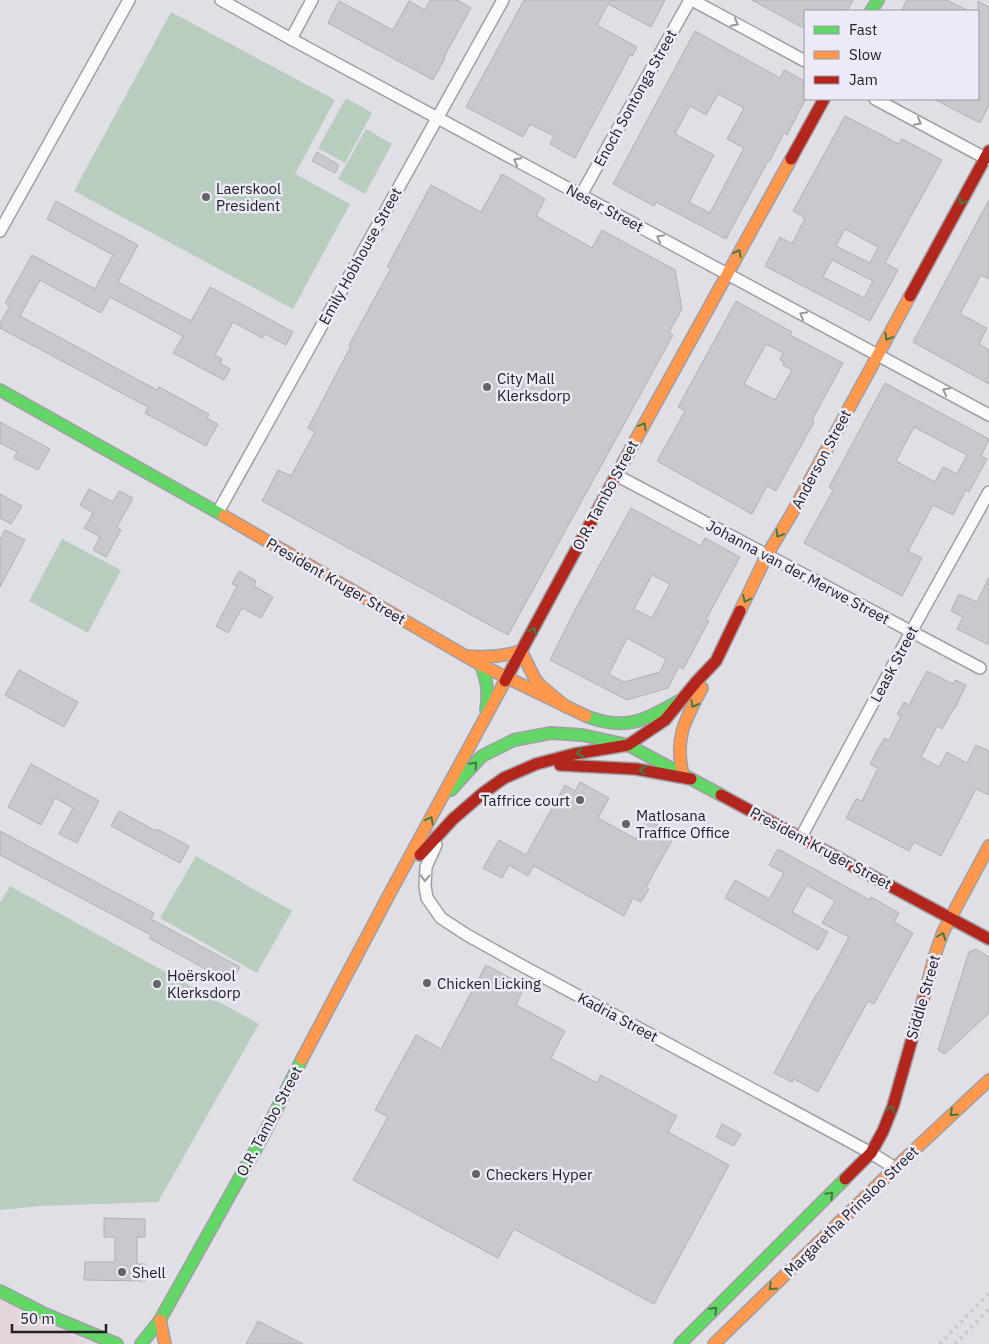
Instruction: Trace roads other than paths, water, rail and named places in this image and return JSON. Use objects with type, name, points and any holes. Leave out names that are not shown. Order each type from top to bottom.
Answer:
[{"type":"main road","name":"O.R. Tambo Street","points":[[141,1344],[160,1320],[263,1136],[326,1011],[616,475],[823,100]]},
{"type":"main road","name":"Anderson Street","points":[[628,745],[665,720],[696,681],[716,661],[766,555],[792,513],[877,355],[988,156]]},
{"type":"main road","name":"President Kruger Street","points":[[0,390],[218,512],[506,679],[603,722],[617,725],[628,724],[653,715],[682,700]]},
{"type":"main road","points":[[466,656],[506,657],[522,651],[535,679],[566,706]]},
{"type":"main road","points":[[687,777],[680,764],[679,739],[687,716],[716,661]]},
{"type":"main road","points":[[481,664],[487,680],[489,694],[485,718]]},
{"type":"main road","name":"President Kruger Street","points":[[441,800],[482,756],[514,740],[551,733],[582,734],[628,745],[989,939]]},
{"type":"main road","name":"O.R. Tambo Street","points":[[390,893],[428,844],[482,793],[504,778],[536,764],[574,754],[628,745]]},
{"type":"main road","points":[[536,764],[636,769],[687,777]]},
{"type":"main road","name":"Siddle Street","points":[[871,1153],[884,1131],[893,1106],[943,932],[989,846]]},
{"type":"main road","name":"Margaretha Prinsloo Street","points":[[714,1344],[895,1168],[989,1080]]},
{"type":"main road","name":"Margaretha Prinsloo Street","points":[[680,1344],[871,1153]]},
{"type":"main road","points":[[0,1291],[45,1314],[116,1344]]},
{"type":"main road","points":[[160,1320],[165,1344]]},
{"type":"street","points":[[0,232],[129,0]]},
{"type":"street","name":"Neser Street","points":[[221,0],[989,414]]},
{"type":"street","points":[[291,39],[312,0]]},
{"type":"street","name":"Emily Hobhouse Street","points":[[218,512],[503,0]]},
{"type":"street","points":[[691,0],[804,60]]},
{"type":"street","name":"Enoch Sontonga Street","points":[[581,195],[691,0]]},
{"type":"street","points":[[877,100],[988,156]]},
{"type":"street","name":"Johanna van der Merwe Street","points":[[616,475],[980,668]]},
{"type":"street","name":"Leask Street","points":[[801,837],[911,632],[989,492]]},
{"type":"street","name":"Kadria Street","points":[[453,819],[434,848],[426,867],[426,898],[440,918],[466,935],[871,1153],[895,1168]]},
{"type":"railway","points":[[940,1344],[989,1293]]},
{"type":"railway","points":[[955,1344],[989,1309]]},
{"type":"place","name":"Laerskool President","points":[[206,197]]},
{"type":"place","name":"City Mall Klerksdorp","points":[[487,387]]},
{"type":"place","name":"Taffrice court","points":[[580,800]]},
{"type":"place","name":"Matlosana Traffice Office","points":[[626,824]]},
{"type":"place","name":"Chicken Licking","points":[[427,983]]},
{"type":"place","name":"Hoërskool Klerksdorp","points":[[157,984]]},
{"type":"place","name":"Checkers Hyper","points":[[476,1174]]},
{"type":"place","name":"Shell","points":[[122,1272]]}]
